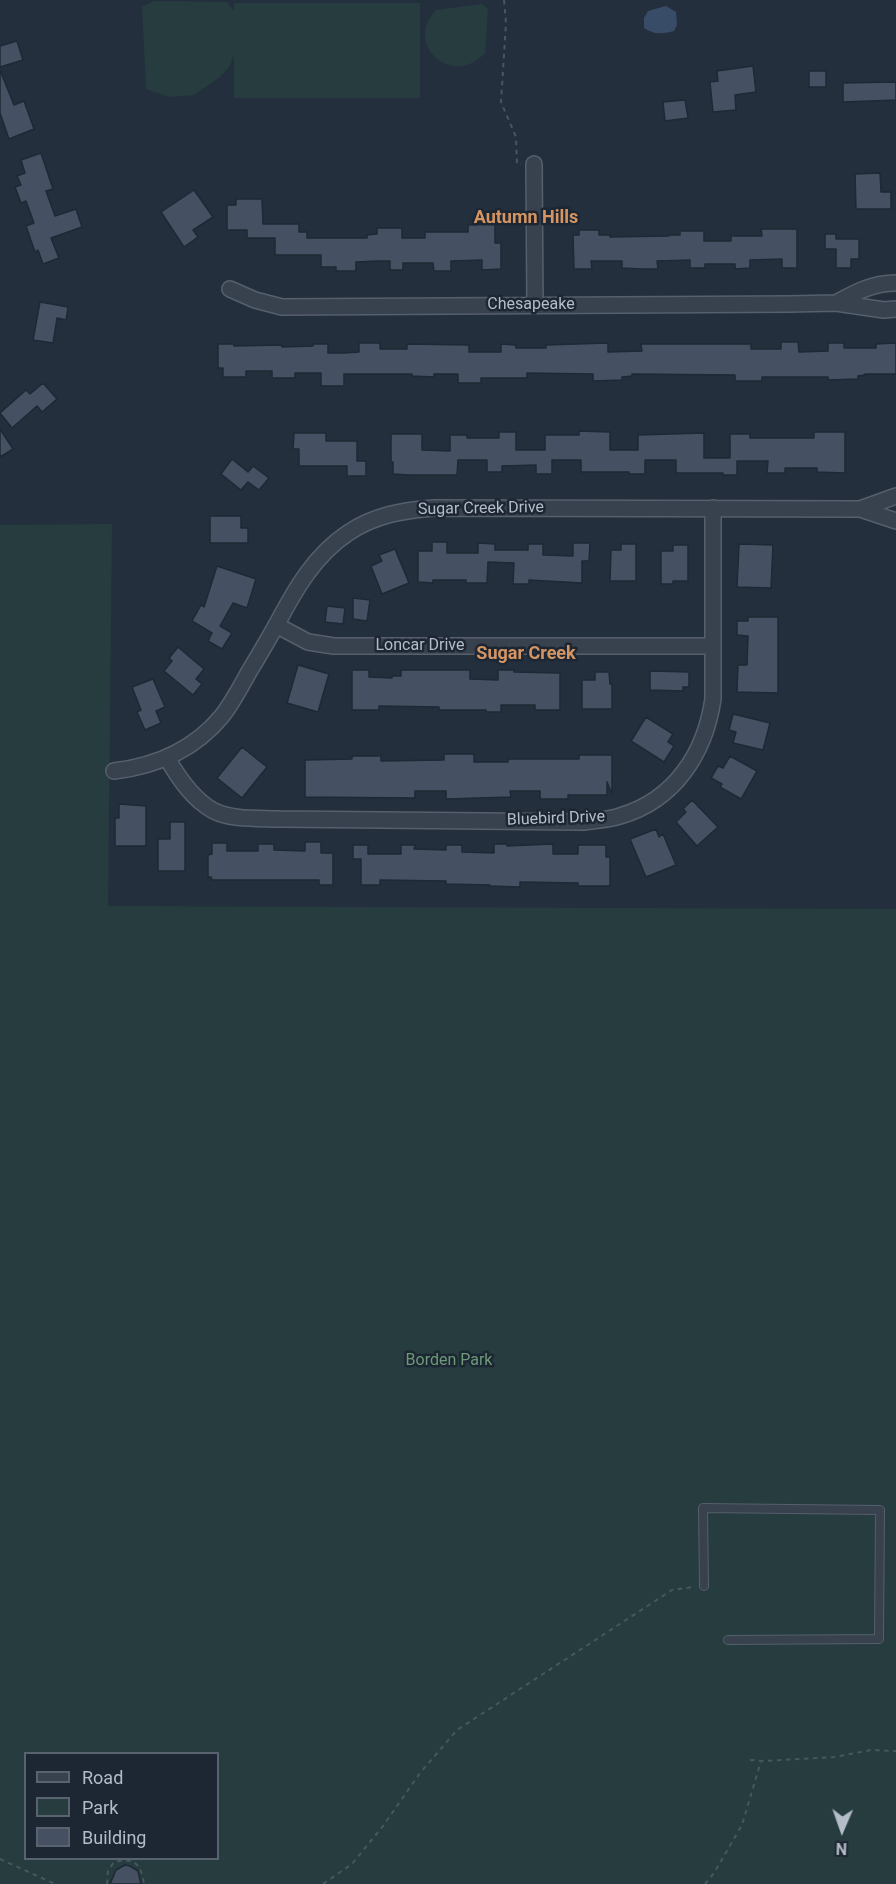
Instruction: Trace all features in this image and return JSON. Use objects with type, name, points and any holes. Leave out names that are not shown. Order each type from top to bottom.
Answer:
[{"type":"street","points":[[534,164],[534,305]]},
{"type":"street","name":"Chesapeake","points":[[836,303],[865,288],[896,283]]},
{"type":"street","name":"Chesapeake","points":[[230,289],[255,300],[282,307],[836,303],[884,310],[896,309]]},
{"type":"street","name":"Sugar Creek Drive","points":[[860,509],[896,496]]},
{"type":"street","name":"Sugar Creek Drive","points":[[114,771],[153,764],[167,758],[194,741],[221,718],[300,582],[330,547],[362,524],[398,512],[435,508],[860,509],[896,520]]},
{"type":"street","name":"Bluebird Drive","points":[[167,758],[177,775],[200,801],[215,812],[235,816],[280,819],[583,822],[621,816],[653,801],[686,769],[697,754],[710,719],[713,699],[713,508]]},
{"type":"street","name":"Loncar Drive","points":[[276,625],[308,642],[334,646],[712,646]]},
{"type":"lane","points":[[704,1586],[703,1508],[880,1510],[879,1639],[728,1640]]},
{"type":"path","points":[[504,0],[506,23],[501,102],[516,137],[517,164],[534,164]]},
{"type":"path","points":[[323,1884],[352,1864],[383,1826],[420,1773],[457,1730],[672,1590],[704,1586]]},
{"type":"path","points":[[750,1760],[835,1757],[871,1750],[896,1751]]},
{"type":"path","points":[[705,1884],[742,1825],[761,1761]]},
{"type":"path","points":[[0,1859],[55,1884]]},
{"type":"path","points":[[107,1884],[108,1871],[114,1862],[130,1860],[137,1864],[144,1884]]},
{"type":"green space","points":[[154,1],[227,2],[234,11],[234,3],[420,3],[420,98],[234,98],[234,55],[229,67],[220,77],[194,95],[169,97],[146,89],[142,7]]},
{"type":"green space","points":[[482,4],[488,9],[485,53],[472,63],[459,66],[446,64],[436,58],[428,48],[425,36],[427,23],[436,10]]},
{"type":"green space","name":"Borden Park","points":[[112,524],[108,906],[896,909],[896,1884],[0,1884],[0,525]]},
{"type":"water","points":[[666,6],[676,12],[677,25],[674,31],[658,33],[644,28],[644,18],[648,11]]},
{"type":"building","points":[[17,41],[23,60],[0,67],[0,46]]},
{"type":"building","points":[[753,66],[756,92],[735,95],[736,110],[713,112],[710,82],[718,81],[717,71]]},
{"type":"building","points":[[0,70],[14,105],[24,101],[34,129],[9,139],[0,113]]},
{"type":"building","points":[[809,71],[826,71],[826,87],[809,87]]},
{"type":"building","points":[[896,82],[896,100],[843,102],[843,83]]},
{"type":"building","points":[[685,100],[688,118],[665,121],[663,102]]},
{"type":"building","points":[[41,153],[53,189],[46,191],[55,216],[76,209],[82,227],[51,238],[59,258],[43,264],[38,250],[35,252],[26,226],[34,223],[26,201],[21,203],[15,187],[21,185],[17,176],[25,173],[21,160]]},
{"type":"building","points":[[880,173],[881,192],[891,192],[891,209],[856,209],[855,174]]},
{"type":"building","points":[[194,190],[213,217],[193,230],[198,237],[184,247],[161,212]]},
{"type":"building","points":[[236,199],[262,199],[263,224],[299,224],[299,232],[307,232],[307,238],[367,238],[367,235],[377,234],[377,228],[402,228],[402,238],[425,238],[425,232],[468,232],[468,225],[495,224],[495,243],[501,243],[501,269],[482,270],[482,260],[451,261],[451,271],[434,271],[433,263],[403,263],[403,270],[390,270],[390,261],[377,261],[356,262],[356,271],[336,271],[336,267],[321,267],[321,255],[275,255],[275,238],[247,238],[247,230],[227,230],[227,205],[236,205]]},
{"type":"building","points":[[761,229],[797,229],[797,268],[782,268],[782,259],[750,260],[750,268],[735,269],[735,264],[705,264],[705,268],[690,268],[690,260],[657,261],[658,269],[622,268],[622,261],[591,261],[592,269],[574,269],[573,235],[579,235],[579,230],[599,230],[599,235],[610,235],[610,237],[669,236],[680,235],[680,231],[704,231],[704,241],[731,241],[731,236],[762,236]]},
{"type":"building","points":[[825,234],[836,234],[836,239],[859,239],[859,259],[851,259],[851,268],[836,268],[836,249],[825,249]]},
{"type":"building","points":[[40,302],[68,307],[66,320],[57,318],[53,343],[33,340]]},
{"type":"building","points":[[781,342],[798,342],[799,352],[828,351],[828,343],[844,343],[844,348],[876,348],[876,344],[896,343],[896,374],[865,374],[858,376],[858,379],[762,377],[762,381],[735,381],[735,375],[632,374],[632,376],[622,377],[622,380],[593,381],[593,374],[527,373],[527,378],[481,378],[481,383],[458,383],[458,374],[434,374],[434,377],[412,376],[412,374],[344,374],[344,386],[321,386],[321,373],[295,373],[295,378],[272,378],[272,371],[246,371],[246,377],[223,377],[223,368],[218,368],[218,344],[282,345],[282,347],[328,344],[328,353],[344,353],[359,352],[359,343],[380,343],[380,349],[407,349],[407,344],[469,345],[469,352],[501,352],[501,344],[516,345],[516,348],[546,348],[546,345],[608,343],[608,352],[642,351],[641,344],[751,344],[751,349],[781,349]]},
{"type":"building","points":[[43,383],[57,399],[42,412],[37,406],[12,428],[0,413],[26,390],[30,394]]},
{"type":"building","points":[[0,429],[13,449],[0,457]]},
{"type":"building","points":[[579,431],[610,432],[610,450],[638,450],[638,435],[704,433],[704,458],[730,458],[730,434],[750,434],[750,438],[814,438],[814,432],[845,432],[845,473],[817,472],[817,468],[785,468],[785,473],[767,473],[768,461],[737,461],[737,475],[676,473],[676,460],[645,460],[645,474],[581,472],[581,460],[552,460],[552,474],[536,474],[536,465],[502,466],[502,472],[487,472],[487,460],[458,460],[457,475],[393,474],[391,434],[422,434],[422,450],[450,451],[450,435],[467,435],[467,438],[499,438],[499,432],[516,432],[516,450],[545,450],[545,435],[579,435]]},
{"type":"building","points":[[294,433],[326,433],[326,441],[357,441],[357,461],[366,461],[366,476],[347,476],[347,466],[299,466],[299,449],[293,449]]},
{"type":"building","points":[[232,459],[248,472],[253,466],[269,478],[259,490],[248,482],[241,490],[221,474]]},
{"type":"building","points":[[210,516],[241,516],[241,528],[248,528],[248,543],[210,543]]},
{"type":"building","points":[[432,542],[447,542],[447,553],[478,553],[478,543],[495,544],[495,550],[528,550],[528,544],[543,544],[543,555],[573,556],[573,543],[590,543],[589,561],[582,561],[582,583],[529,580],[529,584],[513,584],[514,563],[488,562],[487,583],[466,583],[466,580],[418,582],[418,551],[432,551]]},
{"type":"building","points":[[621,544],[636,544],[636,581],[610,581],[611,550],[621,550]]},
{"type":"building","points":[[739,544],[773,545],[771,588],[737,587]]},
{"type":"building","points":[[673,545],[688,545],[688,581],[661,584],[661,551],[673,551]]},
{"type":"building","points":[[395,549],[409,583],[382,594],[371,566],[382,561],[379,555]]},
{"type":"building","points":[[217,566],[256,579],[247,608],[233,603],[220,626],[232,633],[222,649],[208,641],[212,633],[192,621],[201,605],[204,607]]},
{"type":"building","points":[[353,598],[370,600],[367,621],[353,619]]},
{"type":"building","points":[[327,606],[345,608],[343,624],[325,622]]},
{"type":"building","points":[[748,617],[778,617],[778,693],[737,692],[738,665],[747,665],[748,636],[737,635],[737,621],[748,621]]},
{"type":"building","points":[[178,647],[204,669],[196,679],[202,684],[193,695],[164,671],[172,661],[169,658]]},
{"type":"building","points":[[298,665],[329,674],[318,712],[287,703]]},
{"type":"building","points":[[352,670],[369,670],[369,677],[392,678],[392,676],[401,676],[401,670],[470,670],[470,679],[498,680],[498,670],[560,673],[560,710],[535,710],[535,705],[501,705],[501,712],[439,710],[439,707],[379,706],[379,710],[352,710]]},
{"type":"building","points":[[650,671],[689,672],[689,687],[683,687],[683,691],[650,690]]},
{"type":"building","points":[[595,672],[609,672],[610,684],[612,684],[612,709],[582,709],[582,680],[595,680]]},
{"type":"building","points":[[153,679],[165,707],[156,711],[161,723],[145,730],[137,712],[141,710],[132,687]]},
{"type":"building","points":[[733,714],[770,723],[763,750],[733,743],[736,732],[729,730]]},
{"type":"building","points":[[646,717],[673,734],[668,742],[674,746],[664,762],[631,741]]},
{"type":"building","points":[[242,747],[267,767],[242,798],[217,778]]},
{"type":"building","points":[[444,754],[474,754],[474,762],[508,762],[508,759],[579,759],[579,755],[612,755],[612,794],[607,782],[607,795],[568,795],[568,799],[540,799],[540,791],[510,791],[511,797],[446,799],[446,791],[415,791],[415,798],[305,797],[305,760],[381,756],[381,761],[444,760]]},
{"type":"building","points":[[730,756],[757,771],[741,799],[720,787],[722,784],[711,778],[718,766],[723,768]]},
{"type":"building","points":[[692,800],[718,827],[697,846],[676,822],[686,812],[683,809]]},
{"type":"building","points":[[119,804],[146,806],[146,846],[115,846],[115,818],[119,818]]},
{"type":"building","points":[[170,822],[185,822],[185,871],[158,871],[158,839],[170,839]]},
{"type":"building","points":[[656,829],[659,837],[663,834],[676,865],[646,877],[630,839]]},
{"type":"building","points":[[305,842],[321,842],[321,853],[333,853],[333,885],[319,885],[319,880],[212,880],[208,877],[208,855],[212,854],[212,843],[227,843],[227,851],[258,851],[258,844],[274,844],[274,850],[305,851]]},
{"type":"building","points":[[494,844],[507,844],[507,846],[553,844],[553,854],[578,854],[578,845],[606,845],[606,857],[610,857],[610,886],[520,882],[520,887],[446,884],[446,881],[380,880],[380,885],[361,885],[361,859],[353,859],[353,845],[368,845],[368,854],[401,854],[401,845],[415,845],[414,849],[446,850],[446,845],[462,845],[462,852],[494,853]]},
{"type":"building","points":[[125,1865],[138,1871],[141,1884],[110,1884],[116,1870]]},
{"type":"district","name":"Autumn Hills","points":[[526,218]]},
{"type":"district","name":"Sugar Creek","points":[[526,654]]}]
